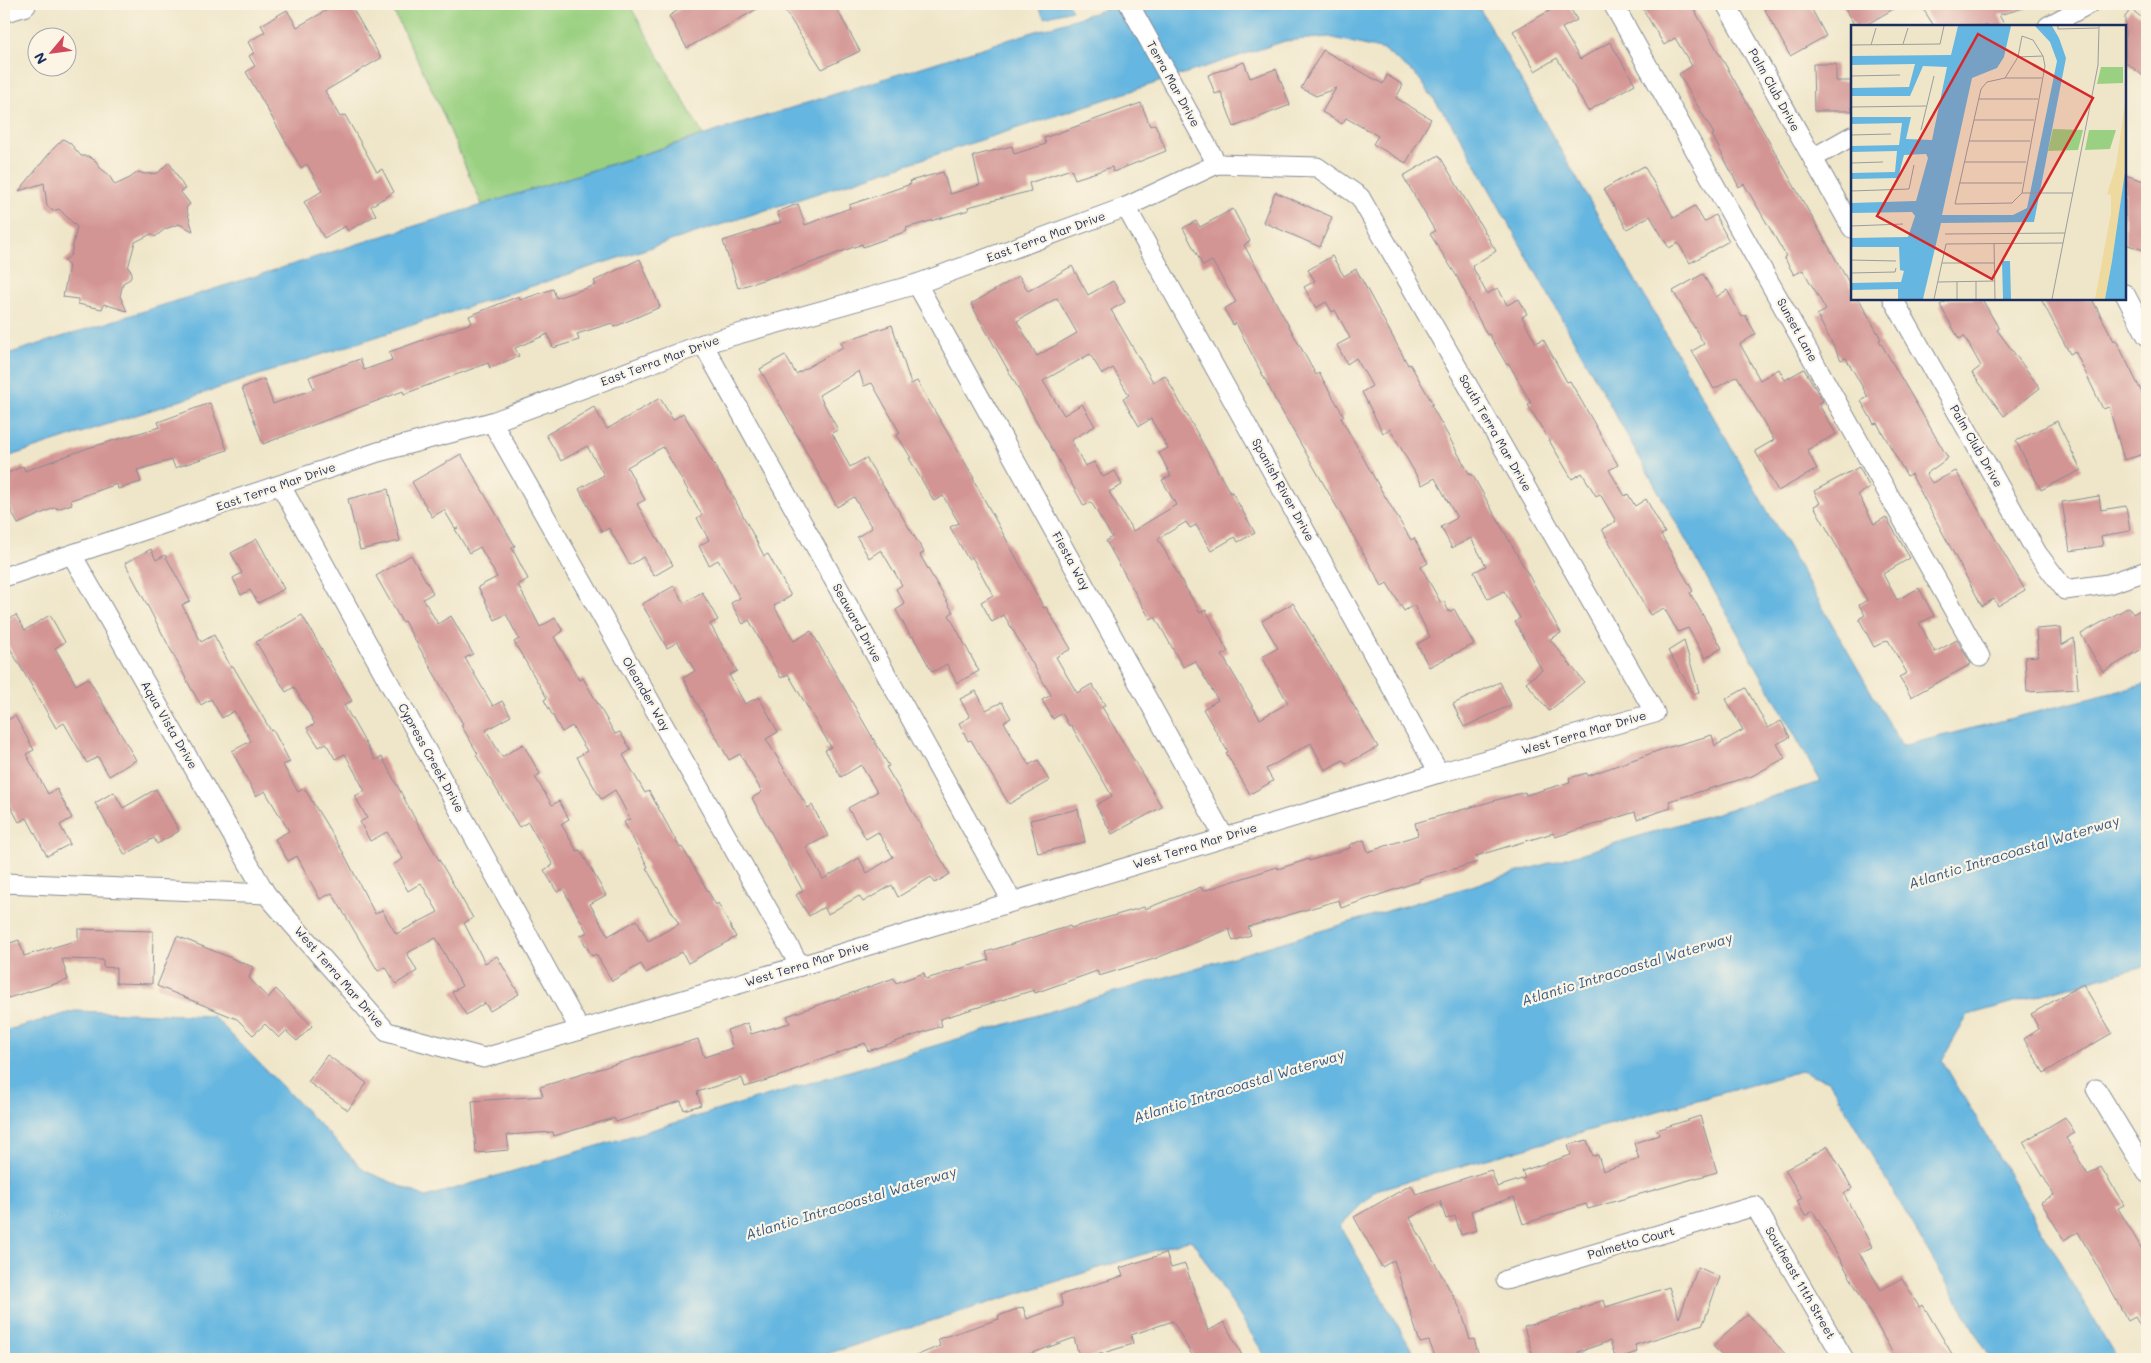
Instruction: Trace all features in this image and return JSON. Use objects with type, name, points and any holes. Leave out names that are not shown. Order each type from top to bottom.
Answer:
[{"type":"main road","points":[[4,10],[24,4]]},
{"type":"street","name":"Terra Mar Drive","points":[[1129,4],[1217,164]]},
{"type":"street","name":"Sunset Lane","points":[[1614,4],[1980,657]]},
{"type":"street","name":"Palm Club Drive","points":[[1726,4],[1851,226]]},
{"type":"street","points":[[2050,25],[2089,4]]},
{"type":"street","points":[[1813,158],[1851,137]]},
{"type":"street","name":"East Terra Mar Drive","points":[[4,577],[378,452],[492,422],[703,344],[917,284],[1126,207],[1217,164],[1317,168]]},
{"type":"street","name":"South Terra Mar Drive","points":[[1317,168],[1360,197],[1655,713]]},
{"type":"street","name":"Spanish River Drive","points":[[1126,207],[1439,773]]},
{"type":"street","name":"Fiesta Way","points":[[917,284],[1224,837]]},
{"type":"street","points":[[2126,296],[2147,336]]},
{"type":"street","name":"Palm Club Drive","points":[[1894,300],[2037,553],[2065,590],[2108,584],[2147,571]]},
{"type":"street","name":"Seaward Drive","points":[[703,344],[1012,901]]},
{"type":"street","name":"Oleander Way","points":[[492,422],[800,966]]},
{"type":"street","name":"Cypress Creek Drive","points":[[281,486],[580,1030]]},
{"type":"street","name":"Aqua Vista Drive","points":[[72,555],[266,894]]},
{"type":"street","name":"West Terra Mar Drive","points":[[266,894],[387,1032],[484,1058],[800,966],[1439,773],[1655,713]]},
{"type":"street","points":[[4,883],[266,894]]},
{"type":"street","points":[[2096,1089],[2147,1173]]},
{"type":"street","name":"Palmetto Court","points":[[1506,1280],[1755,1206]]},
{"type":"street","name":"Southeast 11th Street","points":[[1755,1206],[1844,1359]]},
{"type":"green space","points":[[390,4],[629,4],[703,135],[482,205],[436,98]]},
{"type":"water","points":[[1048,4],[1068,4],[1072,10],[1044,17],[1039,8]]},
{"type":"water","name":"Atlantic Intracoastal Waterway","points":[[1122,4],[1477,4],[1902,746],[2147,684],[2147,965],[1968,1015],[1942,1060],[2117,1359],[1991,1359],[1829,1081],[1801,1071],[1376,1190],[1340,1226],[1417,1359],[1267,1359],[1193,1241],[1188,1240],[811,1359],[4,1359],[4,1031],[75,1011],[213,1016],[365,1171],[426,1197],[1821,782],[1458,133],[1418,77],[1384,50],[1329,37],[1285,41],[4,458],[4,355]]},
{"type":"building","points":[[338,4],[350,4],[381,58],[325,91],[340,117],[345,115],[377,172],[382,169],[394,192],[371,206],[376,215],[348,231],[345,226],[324,238],[304,202],[322,191],[307,164],[301,168],[246,72],[255,66],[249,56],[254,53],[248,42],[265,32],[261,25],[287,10],[297,27]]},
{"type":"building","points":[[688,4],[766,4],[687,48],[669,16]]},
{"type":"building","points":[[781,4],[821,4],[825,9],[835,6],[860,51],[822,69]]},
{"type":"building","points":[[1562,4],[1568,4],[1577,20],[1562,28],[1580,59],[1610,42],[1635,84],[1588,111],[1557,58],[1535,71],[1513,31]]},
{"type":"building","points":[[1640,4],[1691,4],[1851,286],[1851,300],[1860,300],[1881,339],[1879,340],[1948,458],[1926,474],[1932,483],[1956,471],[2025,590],[1998,606],[1994,599],[1982,606],[1911,474],[1907,476],[1877,423],[1874,424],[1861,401],[1868,397],[1846,358],[1841,360],[1817,315],[1826,310],[1803,270],[1794,275],[1784,257],[1786,256],[1744,184],[1739,187],[1712,135],[1714,134],[1679,74],[1692,66],[1675,38],[1664,45]]},
{"type":"building","points":[[1773,4],[1809,4],[1826,36],[1790,56],[1764,8]]},
{"type":"building","points":[[1842,4],[1902,4],[1866,25],[1854,25]]},
{"type":"building","points":[[1920,4],[2023,4],[2024,8],[1999,15],[2004,25],[1933,25]]},
{"type":"building","points":[[2131,9],[2147,22],[2147,79],[2126,63],[2125,17]]},
{"type":"building","points":[[1323,50],[1383,84],[1387,75],[1403,85],[1396,98],[1431,119],[1406,163],[1373,144],[1378,136],[1346,118],[1342,124],[1322,112],[1336,88],[1316,96],[1301,88]]},
{"type":"building","points":[[1244,62],[1250,78],[1276,69],[1290,105],[1234,127],[1221,92],[1215,94],[1208,75]]},
{"type":"building","points":[[1813,64],[1836,64],[1836,81],[1851,81],[1851,111],[1814,111]]},
{"type":"building","points":[[1141,103],[1150,126],[1155,124],[1166,151],[1113,172],[1112,167],[1075,179],[1071,169],[1029,183],[1031,191],[968,207],[969,210],[906,228],[907,231],[863,247],[862,244],[738,288],[723,241],[781,222],[777,212],[798,204],[805,225],[850,208],[849,205],[911,184],[910,181],[943,172],[950,194],[980,185],[973,156],[1012,146],[1014,154],[1046,144],[1044,138]]},
{"type":"building","points":[[63,139],[70,143],[81,156],[88,156],[96,161],[115,185],[138,172],[145,174],[158,173],[169,162],[185,189],[180,191],[190,204],[186,208],[193,231],[179,224],[165,229],[155,237],[151,234],[135,242],[128,268],[132,272],[130,279],[123,283],[120,296],[127,311],[104,304],[102,309],[78,304],[78,299],[63,297],[69,266],[64,261],[71,255],[77,227],[59,209],[53,211],[47,206],[44,183],[19,191]]},
{"type":"building","points":[[1439,155],[1496,251],[1472,266],[1487,294],[1498,288],[1507,305],[1519,299],[1527,314],[1522,317],[1536,343],[1543,339],[1567,382],[1570,381],[1618,465],[1609,470],[1625,496],[1628,494],[1635,506],[1646,499],[1665,533],[1661,535],[1693,591],[1690,593],[1722,648],[1705,658],[1688,628],[1678,632],[1664,608],[1650,615],[1602,529],[1616,521],[1600,494],[1596,496],[1582,473],[1572,479],[1528,405],[1531,403],[1509,364],[1507,365],[1489,334],[1487,335],[1456,275],[1430,234],[1435,231],[1403,176]]},
{"type":"building","points":[[1644,166],[1674,218],[1695,206],[1704,222],[1715,215],[1729,241],[1690,263],[1678,243],[1669,248],[1650,216],[1627,229],[1604,189]]},
{"type":"building","points":[[2126,175],[2147,182],[2147,251],[2126,244]]},
{"type":"building","points":[[1275,192],[1332,217],[1320,247],[1263,222]]},
{"type":"building","points":[[1233,209],[1250,241],[1244,245],[1316,375],[1319,373],[1344,416],[1341,418],[1380,488],[1411,540],[1414,538],[1428,563],[1421,567],[1441,603],[1444,601],[1449,612],[1454,609],[1474,644],[1429,667],[1417,644],[1430,637],[1414,605],[1404,611],[1387,583],[1382,586],[1275,399],[1236,323],[1233,325],[1224,309],[1236,302],[1212,261],[1203,266],[1183,228],[1196,221],[1200,227]]},
{"type":"building","points":[[1332,256],[1344,276],[1356,269],[1408,365],[1410,364],[1433,404],[1431,405],[1470,475],[1472,474],[1561,633],[1550,639],[1584,682],[1549,711],[1526,682],[1542,670],[1515,622],[1520,618],[1504,591],[1488,599],[1474,572],[1486,566],[1471,538],[1452,548],[1441,527],[1457,518],[1435,478],[1422,485],[1390,429],[1383,433],[1362,392],[1372,386],[1356,358],[1347,364],[1337,345],[1350,338],[1335,310],[1332,312],[1326,302],[1316,308],[1304,287],[1315,281],[1308,270]]},
{"type":"building","points":[[640,259],[660,307],[614,327],[612,323],[577,334],[579,340],[553,348],[548,334],[515,348],[519,356],[490,368],[488,363],[404,394],[403,391],[263,444],[242,388],[264,379],[273,404],[314,389],[309,377],[360,359],[364,370],[392,360],[389,352],[472,323],[469,316],[519,296],[520,300],[553,289],[556,298],[596,285],[594,281]]},
{"type":"building","points":[[1072,266],[1088,295],[1113,281],[1125,302],[1111,310],[1153,382],[1165,375],[1230,493],[1232,492],[1255,533],[1238,542],[1235,537],[1211,551],[1196,525],[1190,528],[1186,522],[1158,539],[1200,613],[1206,610],[1228,652],[1222,655],[1260,719],[1288,703],[1262,657],[1278,648],[1262,621],[1293,603],[1378,747],[1346,764],[1343,760],[1325,770],[1311,743],[1266,769],[1273,781],[1250,794],[1203,709],[1218,700],[1195,661],[1183,667],[1155,617],[1150,619],[1106,541],[1112,537],[1091,502],[1084,506],[971,304],[1019,276],[1028,291]],"holes":[[[1057,298],[1077,333],[1037,356],[1017,321]],[[1090,354],[1102,374],[1113,368],[1129,395],[1123,399],[1139,426],[1151,419],[1168,448],[1159,453],[1171,476],[1162,480],[1176,505],[1133,531],[1109,492],[1122,485],[1115,471],[1103,477],[1094,462],[1085,466],[1071,440],[1095,426],[1082,404],[1064,415],[1043,381]]]},
{"type":"building","points":[[1703,274],[1716,297],[1727,290],[1742,317],[1745,315],[1756,334],[1740,344],[1760,380],[1779,369],[1785,380],[1804,369],[1823,401],[1818,403],[1836,434],[1807,450],[1817,469],[1778,491],[1755,451],[1774,440],[1737,376],[1714,389],[1692,351],[1704,344],[1673,291]]},
{"type":"building","points":[[1949,300],[1983,300],[1999,329],[1997,330],[2040,388],[2004,416],[1972,373],[1981,366],[1964,336],[1959,339],[1940,305]]},
{"type":"building","points":[[2042,300],[2093,300],[2114,341],[2116,340],[2147,403],[2147,453],[2124,460],[2109,407],[2103,409],[2075,351],[2070,354]]},
{"type":"building","points":[[892,325],[911,384],[917,381],[974,478],[1044,608],[1046,607],[1071,649],[1056,657],[1077,693],[1092,684],[1105,705],[1102,707],[1162,807],[1112,834],[1096,805],[1112,796],[1071,725],[1069,726],[1062,713],[1053,719],[1042,700],[1051,695],[1004,615],[992,622],[981,602],[993,595],[972,557],[968,559],[950,527],[959,523],[943,496],[934,501],[909,458],[911,458],[897,435],[900,433],[872,383],[864,386],[859,371],[819,395],[838,430],[832,433],[850,467],[866,458],[924,552],[920,555],[953,612],[949,615],[979,671],[957,683],[947,664],[932,672],[913,636],[911,637],[896,610],[905,604],[896,589],[902,585],[881,550],[869,558],[857,537],[872,528],[854,497],[837,507],[760,369],[785,355],[796,374],[843,347],[841,342]]},
{"type":"building","points":[[660,398],[673,420],[683,413],[734,498],[764,556],[768,554],[791,596],[774,606],[794,641],[811,631],[889,766],[886,767],[950,874],[935,883],[931,877],[898,897],[892,885],[863,902],[859,896],[828,914],[824,907],[809,916],[796,895],[803,891],[752,798],[762,792],[740,754],[729,760],[683,678],[695,671],[678,642],[667,648],[642,604],[674,586],[684,603],[702,592],[718,620],[710,624],[737,671],[729,675],[745,704],[759,697],[778,732],[766,739],[808,808],[812,805],[828,836],[806,847],[823,879],[859,858],[867,873],[893,857],[878,832],[866,839],[848,808],[877,792],[861,765],[841,777],[825,750],[831,747],[788,674],[781,678],[749,620],[743,624],[731,603],[740,598],[718,560],[709,565],[699,546],[709,540],[697,518],[702,515],[663,447],[627,467],[645,500],[637,504],[673,565],[654,576],[643,557],[630,565],[609,528],[602,532],[579,489],[604,475],[587,446],[561,461],[546,435],[594,407],[607,429]]},
{"type":"building","points":[[210,403],[227,450],[175,468],[172,460],[137,470],[141,482],[118,489],[117,484],[71,500],[72,504],[57,509],[56,507],[18,524],[9,506],[4,508],[4,475],[23,466],[25,471],[88,448],[160,427],[158,422]]},
{"type":"building","points":[[2057,421],[2081,470],[2041,490],[2016,441]]},
{"type":"building","points":[[461,454],[515,546],[512,548],[528,579],[518,585],[540,627],[555,618],[563,631],[554,637],[579,680],[583,678],[615,734],[620,732],[631,750],[623,755],[645,793],[649,791],[680,848],[682,847],[716,905],[718,903],[736,937],[688,963],[682,952],[646,973],[641,964],[612,981],[596,954],[592,956],[580,936],[587,932],[563,889],[557,892],[544,870],[553,865],[528,822],[519,827],[476,755],[478,754],[461,725],[463,724],[376,576],[411,555],[433,593],[423,599],[438,624],[451,616],[473,654],[465,658],[493,706],[502,701],[511,716],[486,730],[502,757],[523,744],[540,774],[535,777],[552,805],[559,801],[569,819],[561,824],[577,851],[580,850],[606,895],[590,904],[608,936],[637,920],[648,941],[679,924],[646,868],[648,867],[624,822],[630,819],[615,790],[601,799],[577,757],[587,751],[572,726],[562,732],[544,700],[547,698],[514,642],[519,639],[506,614],[495,620],[478,587],[497,577],[480,547],[469,553],[455,529],[458,528],[455,528],[444,510],[432,517],[412,482]]},
{"type":"building","points":[[1859,467],[1870,488],[1858,494],[1874,524],[1886,517],[1910,558],[1883,574],[1897,600],[1919,588],[1934,616],[1919,623],[1935,652],[1957,640],[1971,664],[1911,697],[1899,677],[1907,673],[1888,640],[1874,647],[1859,619],[1865,615],[1859,605],[1867,600],[1814,506],[1820,503],[1814,491]]},
{"type":"building","points":[[388,489],[400,541],[360,550],[348,499]]},
{"type":"building","points":[[2099,496],[2101,510],[2126,506],[2130,531],[2101,536],[2103,546],[2070,551],[2062,502]]},
{"type":"building","points":[[257,539],[284,589],[258,603],[250,590],[241,595],[233,578],[242,573],[231,553]]},
{"type":"building","points":[[151,549],[156,560],[165,555],[190,601],[182,605],[201,642],[214,635],[231,667],[233,666],[271,731],[273,730],[290,762],[283,765],[298,792],[304,788],[343,852],[375,914],[382,910],[396,934],[438,912],[421,883],[408,891],[393,865],[403,859],[387,832],[370,841],[360,822],[367,818],[355,796],[365,791],[345,754],[335,759],[326,743],[319,747],[307,728],[315,724],[294,687],[286,692],[256,642],[302,615],[352,701],[344,705],[375,760],[382,757],[414,817],[473,918],[464,923],[485,963],[497,956],[519,994],[490,1011],[485,1003],[466,1015],[452,992],[462,986],[436,938],[407,953],[417,971],[396,984],[386,967],[378,971],[332,893],[320,899],[297,856],[288,861],[275,839],[289,831],[265,791],[256,796],[232,751],[251,741],[234,711],[222,718],[211,699],[201,705],[192,690],[125,563]]},
{"type":"building","points":[[2147,606],[2147,646],[2103,672],[2081,634],[2129,607],[2133,614]]},
{"type":"building","points":[[16,615],[25,630],[50,615],[65,642],[55,648],[76,685],[88,678],[136,760],[109,776],[98,757],[87,763],[64,723],[56,728],[4,638],[4,622]]},
{"type":"building","points":[[2061,627],[2062,645],[2074,638],[2078,689],[2027,692],[2025,657],[2038,656],[2036,629]]},
{"type":"building","points":[[1684,641],[1699,692],[1694,694],[1668,651]]},
{"type":"building","points":[[1500,682],[1511,705],[1464,727],[1453,704]]},
{"type":"building","points":[[1746,688],[1768,728],[1781,721],[1790,737],[1777,744],[1785,758],[1752,776],[1669,801],[1671,808],[1637,819],[1635,812],[1555,837],[1553,833],[1476,856],[1478,862],[1419,879],[1420,881],[1341,908],[1339,900],[1248,927],[1251,935],[1233,941],[1229,929],[1154,959],[1099,976],[1097,971],[1035,993],[1034,990],[940,1019],[942,1026],[868,1051],[865,1043],[792,1072],[745,1087],[742,1078],[697,1092],[701,1105],[684,1110],[681,1101],[616,1122],[614,1118],[554,1136],[553,1132],[507,1135],[509,1150],[476,1153],[472,1101],[543,1096],[540,1087],[698,1039],[704,1057],[733,1048],[727,1030],[748,1023],[751,1034],[790,1023],[787,1016],[894,978],[896,983],[924,973],[926,979],[989,960],[986,952],[1070,926],[1071,928],[1144,907],[1145,909],[1201,887],[1203,891],[1277,867],[1278,869],[1309,859],[1309,861],[1350,848],[1349,845],[1364,840],[1368,852],[1418,835],[1415,823],[1525,792],[1526,795],[1570,782],[1569,778],[1587,773],[1587,776],[1666,748],[1712,735],[1715,746],[1743,730],[1726,699]]},
{"type":"building","points":[[976,691],[986,710],[1002,702],[1011,718],[1004,722],[1029,765],[1038,760],[1049,781],[1009,804],[971,740],[968,741],[959,723],[970,717],[960,699]]},
{"type":"building","points":[[15,716],[34,750],[26,754],[48,794],[57,789],[72,818],[60,825],[70,844],[47,856],[27,818],[19,822],[4,794],[4,722]]},
{"type":"building","points":[[156,789],[179,831],[157,844],[154,838],[125,855],[95,803],[114,792],[123,808]]},
{"type":"building","points":[[1078,809],[1085,842],[1038,853],[1030,820]]},
{"type":"building","points":[[78,929],[153,931],[152,984],[116,983],[116,968],[103,967],[103,960],[62,959],[68,980],[8,998],[4,986],[4,945],[19,940],[24,956],[78,940]]},
{"type":"building","points":[[177,936],[253,967],[249,978],[268,998],[276,989],[312,1026],[297,1041],[286,1031],[279,1038],[265,1024],[253,1035],[237,1019],[157,986]]},
{"type":"building","points":[[2083,984],[2112,1033],[2044,1073],[2024,1039],[2039,1029],[2031,1014]]},
{"type":"building","points":[[327,1055],[367,1083],[348,1110],[308,1082]]},
{"type":"building","points":[[1700,1116],[1717,1172],[1588,1209],[1586,1204],[1523,1224],[1514,1197],[1471,1211],[1477,1230],[1461,1235],[1455,1216],[1446,1219],[1440,1201],[1410,1218],[1461,1310],[1470,1340],[1474,1339],[1480,1359],[1436,1359],[1429,1341],[1420,1343],[1394,1260],[1382,1267],[1354,1217],[1411,1185],[1416,1194],[1491,1170],[1497,1187],[1525,1178],[1522,1171],[1571,1155],[1568,1145],[1587,1140],[1593,1156],[1598,1155],[1603,1171],[1639,1159],[1634,1143],[1659,1135],[1657,1130]]},
{"type":"building","points":[[2065,1117],[2075,1133],[2066,1138],[2088,1175],[2101,1167],[2124,1205],[2118,1208],[2147,1258],[2147,1338],[2135,1317],[2128,1321],[2078,1232],[2064,1240],[2041,1202],[2054,1195],[2023,1142]]},
{"type":"building","points":[[1828,1146],[1852,1188],[1844,1194],[1872,1247],[1859,1253],[1881,1290],[1902,1278],[1919,1307],[1923,1305],[1955,1359],[1896,1359],[1813,1211],[1805,1216],[1797,1201],[1802,1198],[1785,1170]]},
{"type":"building","points":[[1166,1253],[1171,1268],[1185,1264],[1208,1331],[1224,1322],[1244,1359],[1194,1359],[1173,1321],[1131,1335],[1133,1344],[1083,1359],[1080,1359],[1074,1338],[1016,1359],[908,1359],[940,1346],[938,1339],[999,1319],[998,1316],[1023,1307],[1027,1319],[1063,1306],[1060,1295],[1123,1276],[1120,1268]]},
{"type":"building","points":[[1698,1267],[1720,1277],[1703,1324],[1635,1345],[1637,1352],[1616,1359],[1610,1341],[1578,1352],[1580,1359],[1534,1359],[1524,1327],[1604,1300],[1606,1307],[1669,1287],[1679,1318]]},
{"type":"building","points":[[1748,1314],[1790,1359],[1725,1359],[1713,1346]]}]
